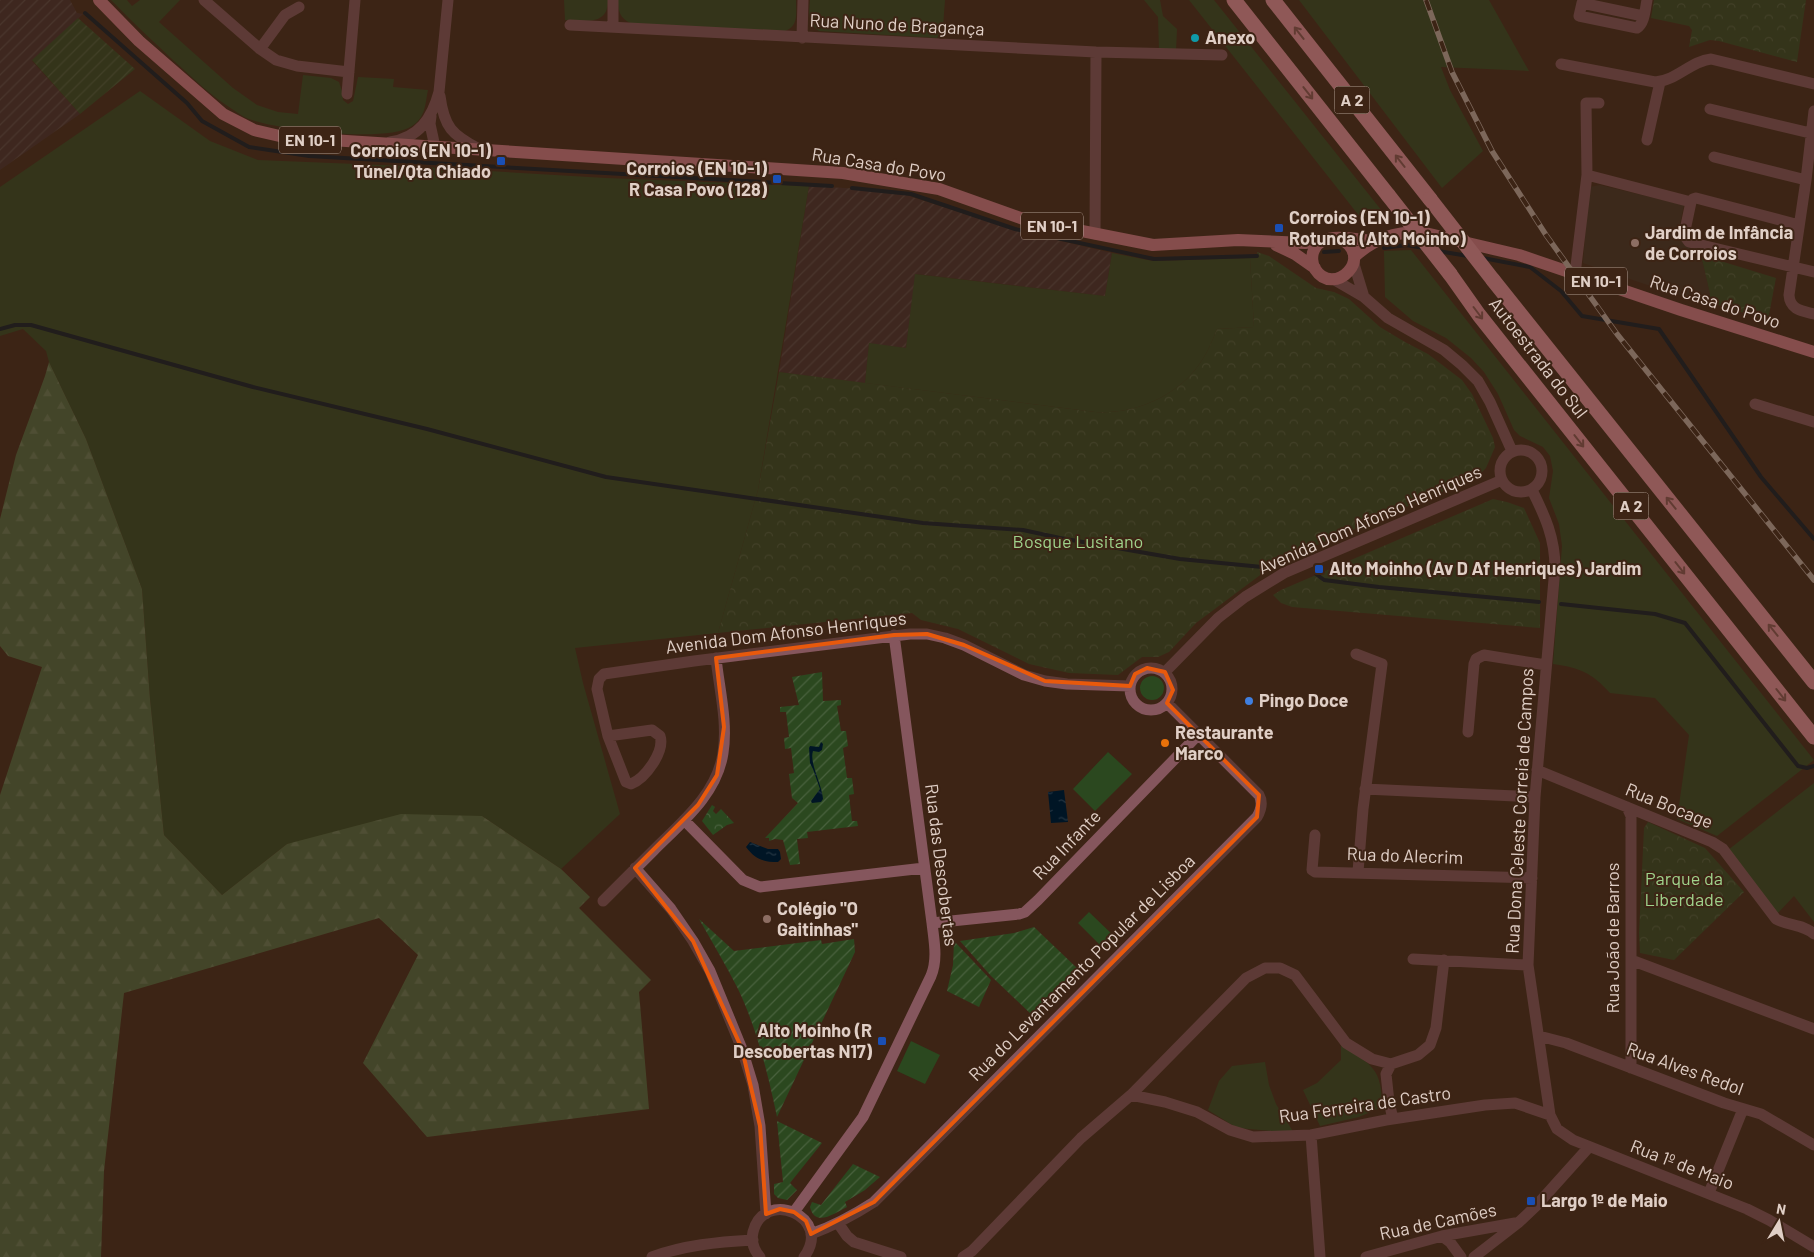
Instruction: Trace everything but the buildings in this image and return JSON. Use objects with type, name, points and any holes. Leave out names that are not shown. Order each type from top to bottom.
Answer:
[{"type":"highway","name":"Autoestrada do Sul","points":[[1234,0],[1450,274],[1485,323],[1814,736]]},
{"type":"highway","name":"Autoestrada do Sul","points":[[1273,0],[1493,280],[1814,682]]},
{"type":"main road","name":"EN 10-1","points":[[99,0],[134,36],[223,114],[254,130],[284,137],[479,150]]},
{"type":"main road","name":"Rua Casa do Povo","points":[[479,150],[843,173],[939,189],[1026,220],[1153,245],[1238,240],[1291,243],[1323,240]]},
{"type":"main road","name":"Rua Casa do Povo","points":[[1339,238],[1374,241],[1406,232],[1421,232],[1518,255],[1814,352]]},
{"type":"main road","name":"EN 10-1","points":[[1323,240],[1339,238]]},
{"type":"main road","points":[[1339,238],[1350,245],[1354,260]]},
{"type":"main road","points":[[1315,268],[1312,256],[1314,249],[1323,240]]},
{"type":"main road","name":"Rua Casa do Povo","points":[[1266,241],[1295,254],[1315,268]]},
{"type":"main road","name":"Rua Casa do Povo","points":[[1354,260],[1374,241]]},
{"type":"main road","name":"EN 10-1","points":[[1315,268],[1319,274],[1333,279],[1346,275],[1354,260]]},
{"type":"street","points":[[204,0],[260,49],[276,60],[349,72]]},
{"type":"street","points":[[347,94],[355,0]]},
{"type":"street","points":[[435,147],[430,124],[439,92],[448,0]]},
{"type":"street","points":[[612,0],[613,27]]},
{"type":"street","points":[[802,38],[803,0]]},
{"type":"street","points":[[1643,16],[1582,3],[1579,16],[1635,29],[1641,25],[1647,0]]},
{"type":"street","points":[[260,49],[285,15],[299,8]]},
{"type":"street","name":"Rua Nuno de Bragança","points":[[570,25],[1096,52],[1222,55]]},
{"type":"street","points":[[1095,234],[1096,52]]},
{"type":"street","points":[[1561,64],[1660,82],[1711,59],[1814,84]]},
{"type":"street","points":[[1647,140],[1660,82]]},
{"type":"street","points":[[439,92],[444,118],[448,126],[460,139],[479,150]]},
{"type":"street","points":[[1575,274],[1587,175],[1586,103],[1599,103]]},
{"type":"street","points":[[1710,109],[1813,133]]},
{"type":"street","points":[[1814,111],[1813,133],[1792,268],[1789,302],[1793,307],[1814,314]]},
{"type":"street","points":[[373,143],[397,141],[409,137],[418,132],[431,116]]},
{"type":"street","points":[[435,147],[444,118]]},
{"type":"street","points":[[1714,157],[1806,180]]},
{"type":"street","points":[[1587,175],[1691,202]]},
{"type":"street","points":[[1800,225],[1696,198],[1691,202],[1684,236],[1687,241],[1814,272]]},
{"type":"street","points":[[1354,260],[1364,297]]},
{"type":"street","points":[[1333,279],[1364,297],[1388,318],[1444,350],[1462,365],[1478,381],[1490,402],[1512,451]]},
{"type":"street","points":[[1755,404],[1814,422]]},
{"type":"street","points":[[1527,450],[1539,458],[1542,464],[1542,479],[1532,490],[1518,492],[1506,486],[1502,480],[1500,473],[1502,460],[1512,451],[1527,450]]},
{"type":"street","name":"Avenida Dom Afonso Henriques","points":[[1165,672],[1218,618],[1245,597],[1284,573],[1502,480]]},
{"type":"street","name":"Rua Dona Celeste Correia de Campos","points":[[1532,490],[1550,528],[1555,550],[1555,568],[1535,797],[1528,965],[1550,1115],[1557,1129],[1588,1147]]},
{"type":"street","name":"Avenida Dom Afonso Henriques","points":[[608,736],[597,689],[599,679],[607,673],[894,635],[927,634],[945,638],[964,645],[1024,675],[1045,681],[1067,684],[1130,686]]},
{"type":"street","name":"Rua das Descobertas","points":[[794,1212],[856,1130],[934,968],[936,953],[894,635]]},
{"type":"street","points":[[1356,654],[1382,664],[1365,789],[1358,872]]},
{"type":"street","points":[[1468,732],[1476,659],[1484,655],[1546,665]]},
{"type":"street","points":[[603,901],[698,805],[717,775],[723,754],[724,727],[716,658]]},
{"type":"street","points":[[1153,667],[1165,672],[1172,684],[1173,690],[1167,703],[1152,710],[1140,707],[1132,698],[1130,686],[1132,680],[1140,670],[1153,667]]},
{"type":"street","name":"Rua do Levantamento Popular de Lisboa","points":[[811,1234],[838,1223],[874,1202],[1257,817],[1261,807],[1259,795],[1167,703]]},
{"type":"street","points":[[652,730],[660,736],[662,746],[644,775],[631,784],[623,778],[608,736],[652,730]]},
{"type":"street","name":"Rua Infante","points":[[932,923],[1025,912],[1198,736]]},
{"type":"street","name":"Rua Bocage","points":[[1537,770],[1712,842],[1723,849],[1776,919],[1785,924],[1800,925],[1814,934]]},
{"type":"street","points":[[1365,789],[1535,797]]},
{"type":"street","name":"Rua João de Barros","points":[[1627,807],[1631,816],[1631,1068]]},
{"type":"street","name":"Rua João de Barros","points":[[1630,838],[1637,823],[1642,818],[1652,818]]},
{"type":"street","points":[[684,820],[743,880],[760,887],[924,868]]},
{"type":"street","name":"Rua do Alecrim","points":[[1315,835],[1312,870],[1315,872],[1532,878]]},
{"type":"street","points":[[635,868],[663,899],[693,941],[710,971],[742,1049],[753,1085],[760,1126],[766,1214]]},
{"type":"street","points":[[1414,959],[1528,965]]},
{"type":"street","points":[[963,1257],[972,1251],[1081,1138],[1131,1095],[1246,978],[1265,968],[1280,968],[1295,975],[1346,1043],[1372,1059],[1391,1064],[1418,1055],[1430,1045],[1436,1028],[1444,960]]},
{"type":"street","points":[[1631,960],[1814,1029]]},
{"type":"street","name":"Rua Alves Redol","points":[[1539,1036],[1566,1043],[1761,1114],[1773,1119],[1814,1144]]},
{"type":"street","points":[[1391,1064],[1386,1074],[1392,1119]]},
{"type":"street","name":"Rua Ferreira de Castro","points":[[1131,1095],[1165,1102],[1197,1112],[1230,1130],[1253,1137],[1311,1134],[1485,1105],[1515,1103],[1550,1115]]},
{"type":"street","points":[[1709,1193],[1743,1109]]},
{"type":"street","points":[[1311,1134],[1320,1257]]},
{"type":"street","points":[[1474,1257],[1518,1223],[1536,1206],[1588,1147]]},
{"type":"street","name":"Rua 1º de Maio","points":[[1588,1147],[1709,1193],[1769,1220],[1814,1247]]},
{"type":"street","points":[[760,1257],[752,1240],[757,1222],[766,1214],[780,1209],[794,1212],[806,1221],[811,1234],[809,1249],[804,1257]]},
{"type":"street","points":[[838,1223],[854,1242],[901,1257]]},
{"type":"street","name":"Rua de Camões","points":[[1366,1257],[1442,1236],[1518,1223]]},
{"type":"street","points":[[1442,1236],[1458,1251],[1461,1257]]},
{"type":"street","points":[[652,1257],[688,1246],[713,1242],[752,1240]]},
{"type":"highlighted area","points":[[927,634],[964,645],[1045,681],[1130,686],[1135,674],[1147,668],[1165,672],[1173,690],[1167,703],[1259,795],[1257,817],[874,1202],[811,1234],[806,1221],[794,1212],[780,1209],[766,1214],[760,1126],[742,1049],[693,941],[635,868],[698,805],[717,775],[724,727],[716,658],[894,635]]},
{"type":"shaded area","points":[[0,0],[70,0],[77,13],[83,14],[32,61],[80,114],[0,170]]},
{"type":"shaded area","name":"Jardim de Infância de Corroios","points":[[1600,185],[1684,205],[1678,233],[1688,246],[1701,255],[1710,294],[1708,302],[1665,291],[1583,263],[1589,187]]},
{"type":"shaded area","points":[[809,186],[863,189],[906,195],[1014,230],[1112,253],[1105,296],[916,274],[906,348],[869,344],[865,383],[779,372]]},
{"type":"green space","points":[[111,0],[127,0],[132,6],[140,0],[180,0],[159,22],[233,88],[257,105],[278,112],[298,114],[303,75],[331,78],[339,82],[343,100],[348,104],[353,101],[358,77],[394,79],[393,87],[428,90],[424,110],[420,119],[412,126],[400,131],[381,134],[311,131],[252,120],[224,104],[202,86]]},
{"type":"green space","points":[[564,0],[608,0],[604,15],[587,21],[565,20]]},
{"type":"green space","points":[[618,0],[796,0],[796,14],[793,26],[785,31],[630,23],[620,14]]},
{"type":"green space","points":[[810,0],[945,0],[943,27],[937,38],[819,31],[812,25],[809,13]]},
{"type":"green space","points":[[1144,0],[1160,0],[1163,16],[1177,29],[1176,51],[1159,50],[1158,17]]},
{"type":"green space","points":[[1189,0],[1214,0],[1386,216],[1360,217]]},
{"type":"green space","points":[[1299,0],[1489,0],[1529,71],[1441,67],[1450,90],[1483,151],[1442,188]]},
{"type":"green space","points":[[1654,0],[1806,0],[1797,62],[1719,41],[1710,40],[1689,47],[1692,30],[1689,26],[1651,18]]},
{"type":"green space","points":[[78,18],[135,69],[80,114],[32,60]]},
{"type":"green space","points":[[140,91],[210,141],[258,160],[405,166],[606,178],[809,186],[758,490],[718,633],[575,648],[620,814],[561,869],[482,816],[287,844],[222,895],[164,835],[150,699],[142,589],[86,439],[49,362],[46,351],[23,329],[0,336],[0,187]]},
{"type":"green space","points":[[1411,250],[1814,760],[1717,836],[1677,819],[1689,735],[1655,698],[1610,693],[1597,680],[1584,672],[1571,667],[1553,664],[1562,546],[1559,524],[1549,498],[1553,471],[1550,456],[1543,447],[1520,436],[1514,430],[1498,394],[1484,372],[1471,358],[1446,338],[1413,321],[1385,297],[1384,251]]},
{"type":"green space","name":"Bosque Lusitano","points":[[1257,252],[1269,256],[1316,288],[1334,292],[1349,299],[1380,327],[1428,354],[1462,380],[1472,394],[1493,438],[1495,447],[1486,468],[1477,477],[1279,561],[1196,623],[1169,652],[1158,657],[1142,657],[1118,675],[1069,673],[1029,664],[958,629],[921,620],[912,613],[718,633],[758,490],[779,372],[1095,412],[1111,412],[1142,406],[1184,382],[1204,357],[1217,329],[1254,327],[1250,258],[1258,258]]},
{"type":"green space","points":[[1112,253],[1153,261],[1250,258],[1254,327],[1217,329],[1204,357],[1184,382],[1157,399],[1142,406],[1126,410],[1095,412],[865,383],[869,343],[906,348],[915,274],[1105,296]]},
{"type":"green space","points":[[1701,255],[1776,278],[1768,320],[1708,302],[1710,294]]},
{"type":"green space","points":[[49,362],[86,439],[142,589],[150,699],[164,835],[222,895],[287,844],[401,814],[482,816],[561,869],[590,897],[579,908],[651,980],[639,992],[649,1109],[427,1137],[363,1063],[418,955],[379,918],[124,993],[104,1171],[101,1257],[0,1257],[0,795],[42,667],[8,656],[0,646],[0,519],[16,455]]},
{"type":"green space","points":[[1493,499],[1524,508],[1540,543],[1540,628],[1292,607],[1281,603],[1273,595],[1281,590]]},
{"type":"green space","points":[[822,672],[823,701],[841,700],[841,705],[837,706],[841,731],[846,731],[848,746],[843,748],[847,778],[852,778],[854,794],[849,795],[852,821],[857,821],[858,826],[807,832],[808,838],[797,839],[800,864],[790,865],[783,840],[775,839],[769,841],[769,838],[765,838],[798,803],[792,798],[789,774],[794,773],[791,748],[785,749],[784,738],[789,737],[786,712],[780,712],[780,707],[799,705],[792,677]]},
{"type":"green space","points":[[1152,676],[1161,679],[1164,688],[1161,697],[1152,700],[1143,697],[1140,688],[1143,679]]},
{"type":"green space","points":[[1108,752],[1132,774],[1095,811],[1073,789]]},
{"type":"green space","points":[[1814,783],[1814,922],[1794,896],[1777,914],[1728,850]]},
{"type":"green space","points":[[712,805],[715,807],[713,811],[716,814],[721,809],[734,823],[727,825],[713,835],[702,821]]},
{"type":"green space","name":"Parque da Liberdade","points":[[1648,822],[1705,848],[1744,892],[1674,960],[1640,953],[1639,933],[1644,828]]},
{"type":"green space","points":[[1089,912],[1115,937],[1103,948],[1078,923]]},
{"type":"green space","points":[[699,919],[734,951],[821,940],[822,944],[854,939],[855,952],[777,1117],[761,1052],[745,1004],[729,971]]},
{"type":"green space","points":[[1034,927],[1078,969],[1032,1015],[991,976],[960,941],[1014,933]]},
{"type":"green space","points":[[954,941],[991,980],[979,1007],[947,991],[953,965]]},
{"type":"green space","points":[[911,1041],[940,1055],[925,1084],[897,1071]]},
{"type":"green space","points":[[1341,1045],[1368,1063],[1373,1069],[1380,1084],[1382,1107],[1359,1117],[1320,1126],[1303,1090],[1317,1083],[1341,1060]]},
{"type":"green space","points":[[1265,1062],[1269,1085],[1276,1104],[1294,1133],[1237,1128],[1208,1110],[1219,1081],[1232,1066]]},
{"type":"green space","points":[[777,1121],[822,1143],[790,1183],[797,1190],[787,1200],[778,1198],[774,1194],[774,1184],[783,1182]]},
{"type":"green space","points":[[853,1164],[880,1177],[865,1190],[845,1202],[847,1207],[826,1217],[816,1217],[810,1207],[812,1202],[821,1205]]},
{"type":"water","points":[[821,742],[823,744],[822,750],[819,752],[813,751],[812,756],[823,799],[821,802],[812,803],[811,801],[820,789],[810,763],[809,748],[810,746],[819,747]]},
{"type":"water","points":[[1064,790],[1068,822],[1051,823],[1048,792]]},
{"type":"water","points":[[750,842],[768,849],[778,849],[781,859],[778,862],[773,862],[756,857],[746,847]]},
{"type":"waterway","points":[[85,13],[187,103],[202,121],[249,147],[309,156],[832,186]]},
{"type":"waterway","points":[[852,188],[911,194],[1015,229],[1154,259],[1257,256]]},
{"type":"waterway","points":[[1384,248],[1406,245],[1424,248]]},
{"type":"waterway","points":[[1324,252],[1339,251]]},
{"type":"waterway","points":[[1438,251],[1468,256]]},
{"type":"waterway","points":[[1483,258],[1530,267],[1561,291],[1582,316],[1659,329],[1761,477],[1814,539]]},
{"type":"waterway","points":[[0,329],[15,325],[31,325],[253,387],[427,429],[606,477],[923,523],[1023,530],[1180,559],[1262,567]]},
{"type":"waterway","points":[[1316,574],[1324,580],[1379,587],[1539,602]]},
{"type":"waterway","points":[[1561,604],[1655,614],[1685,623],[1798,766],[1807,768],[1814,766]]},
{"type":"railway","points":[[1426,0],[1452,72],[1492,151],[1546,235],[1617,334],[1814,580]]},
{"type":"place","name":"Anexo","points":[[1195,38]]},
{"type":"place","name":"Corroios (EN 10-1) Túnel/Qta Chiado","points":[[501,161]]},
{"type":"place","name":"Corroios (EN 10-1) R Casa Povo (128)","points":[[777,179]]},
{"type":"place","name":"Corroios (EN 10-1) Rotunda (Alto Moinho)","points":[[1279,228]]},
{"type":"place","name":"Jardim de Infância de Corroios","points":[[1635,243]]},
{"type":"place","name":"Alto Moinho (Av D Af Henriques) Jardim","points":[[1319,569]]},
{"type":"place","name":"Pingo Doce","points":[[1249,701]]},
{"type":"place","name":"Restaurante Marco","points":[[1165,743]]},
{"type":"place","name":"Colégio \"O Gaitinhas\"","points":[[767,919]]},
{"type":"place","name":"Alto Moinho (R Descobertas N17)","points":[[882,1041]]},
{"type":"place","name":"Largo 1º de Maio","points":[[1531,1201]]}]
